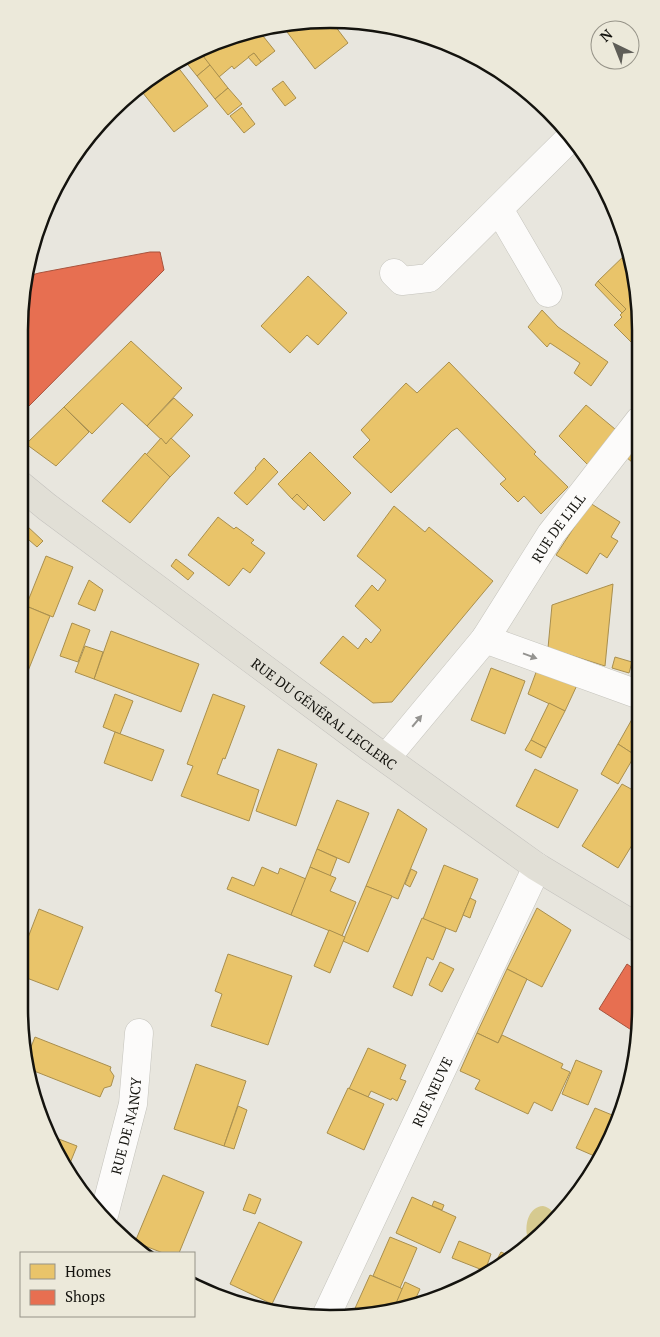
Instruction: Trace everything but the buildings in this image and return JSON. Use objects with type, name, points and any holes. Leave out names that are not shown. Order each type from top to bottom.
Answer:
[{"type":"main road","name":"RUE DU GÉNÉRAL LECLERC","points":[[28,491],[386,758],[536,867],[632,924]]},
{"type":"street","points":[[394,273],[402,281],[429,278],[566,142]]},
{"type":"street","points":[[499,210],[548,293]]},
{"type":"street","name":"RUE DE L'ILL","points":[[386,758],[484,639],[550,534],[632,430]]},
{"type":"street","points":[[484,639],[632,692]]},
{"type":"street","name":"RUE NEUVE","points":[[329,1310],[536,867]]},
{"type":"street","name":"RUE DE NANCY","points":[[106,1209],[133,1104],[139,1033]]},
{"type":"shaded area","points":[[543,1206],[552,1211],[521,1241],[527,1235],[527,1221],[531,1212]]}]
